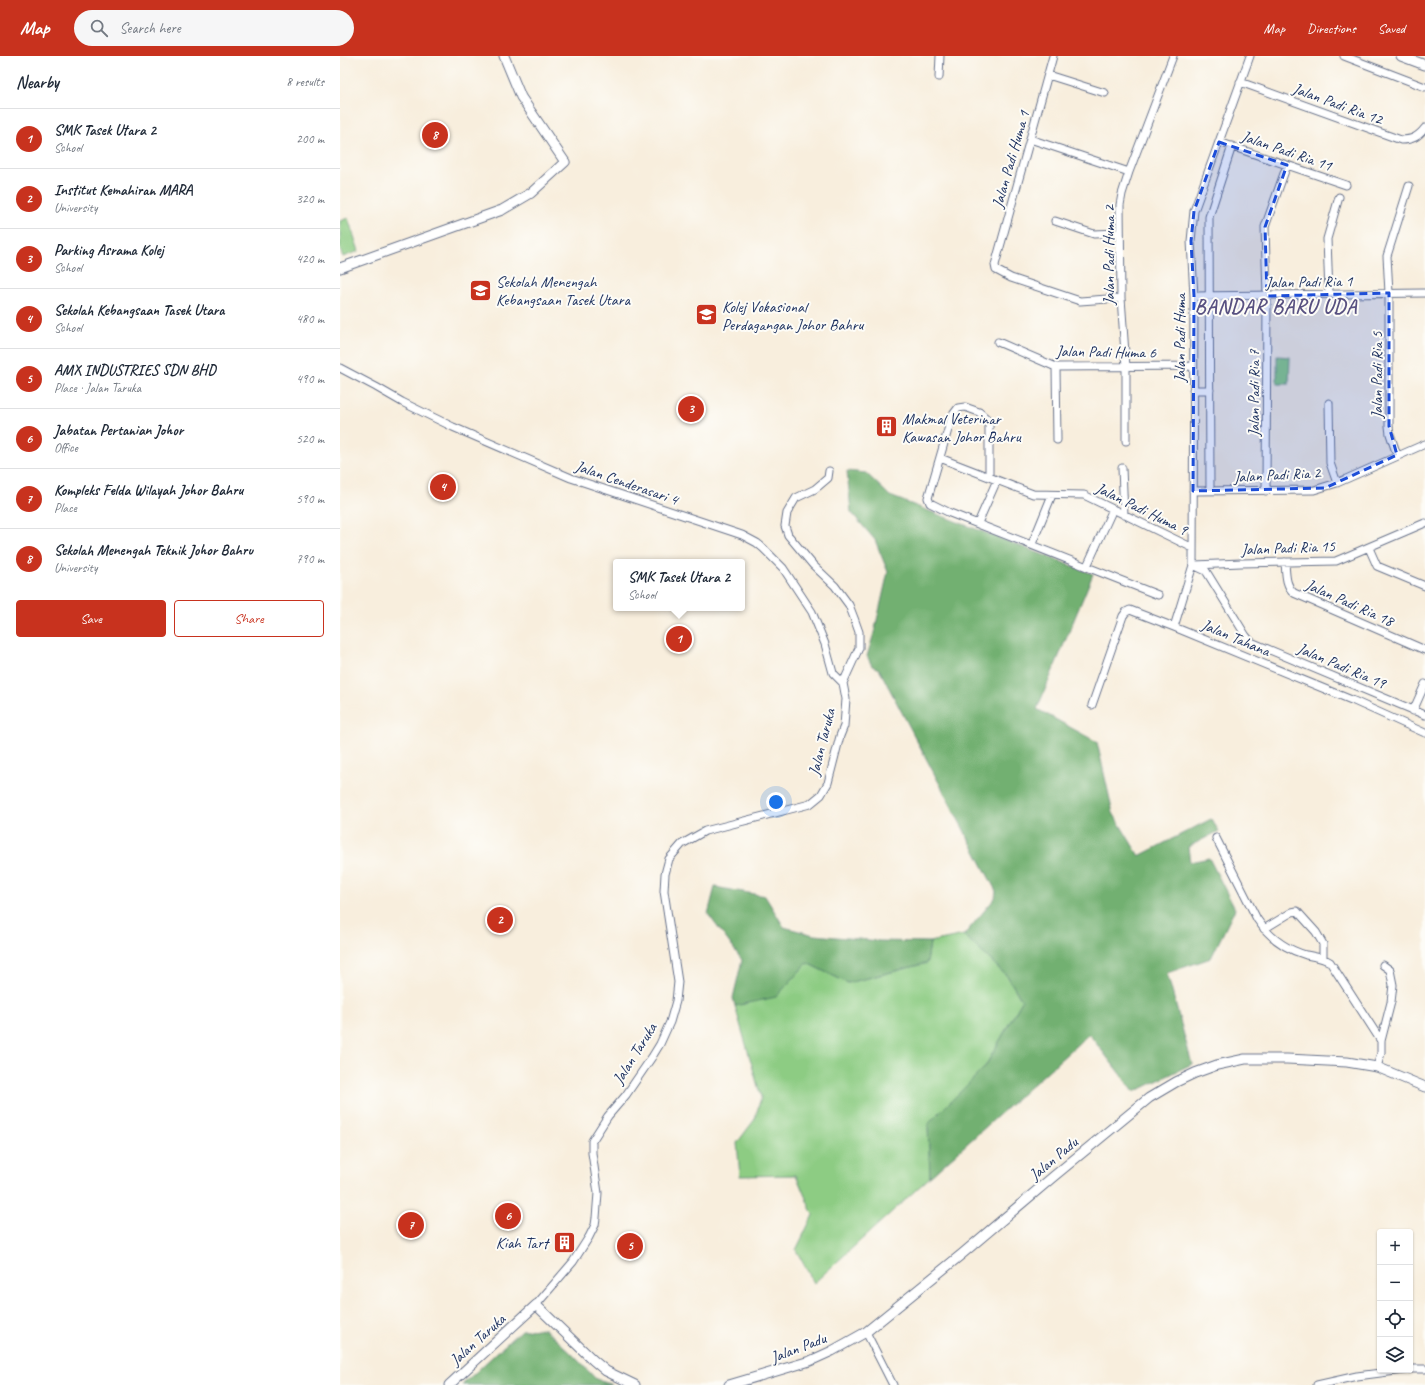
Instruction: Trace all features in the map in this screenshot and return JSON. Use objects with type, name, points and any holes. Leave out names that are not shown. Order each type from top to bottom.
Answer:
[{"type":"street","points":[[340,268],[502,210],[531,193],[565,162],[521,97],[504,56]]},
{"type":"street","points":[[939,77],[940,56]]},
{"type":"street","name":"Jalan Padi Huma 1","points":[[1053,56],[995,265],[996,270],[1011,278],[1080,301],[1121,298]]},
{"type":"street","name":"Jalan Padi Huma 2","points":[[1126,441],[1126,366],[1121,298],[1119,233],[1120,205],[1129,172],[1173,56]]},
{"type":"street","name":"Jalan Padi Huma","points":[[1174,627],[1193,565],[1194,548],[1194,296],[1191,241],[1194,211],[1250,56]]},
{"type":"street","points":[[1344,56],[1425,87]]},
{"type":"street","points":[[1401,56],[1425,65]]},
{"type":"street","points":[[1048,75],[1105,93]]},
{"type":"street","name":"Jalan Padi Ria 12","points":[[1240,82],[1401,140],[1413,139],[1425,128]]},
{"type":"street","points":[[1030,139],[1129,172]]},
{"type":"street","name":"Jalan Padi Ria 11","points":[[1219,142],[1346,185]]},
{"type":"street","name":"Jalan Padi Huma","points":[[1210,491],[1210,296],[1208,217],[1232,146]]},
{"type":"street","name":"Jalan Padi Ria 7","points":[[1266,491],[1267,296],[1265,227],[1287,165]]},
{"type":"street","name":"Jalan Padi Ria 5","points":[[1397,455],[1390,434],[1389,294],[1387,256],[1408,186]]},
{"type":"street","points":[[1329,294],[1327,239],[1340,197]]},
{"type":"street","points":[[1055,222],[1094,234],[1119,233]]},
{"type":"street","name":"Jalan Padi Ria 1","points":[[1194,296],[1425,293]]},
{"type":"street","name":"Jalan Padi Huma 6","points":[[998,342],[1056,367],[1193,366]]},
{"type":"street","points":[[1056,367],[1057,440]]},
{"type":"street","name":"Jalan Cenderasari 4","points":[[340,368],[376,386],[402,402],[447,424],[571,478],[742,535],[757,542],[783,568],[812,612],[825,644],[833,673],[843,683]]},
{"type":"street","points":[[1193,390],[1210,390]]},
{"type":"street","points":[[1329,403],[1330,463],[1337,483]]},
{"type":"street","points":[[988,477],[989,426],[986,419],[979,412],[965,407],[958,408],[952,416],[928,498],[929,502],[950,513],[1032,544],[1158,595]]},
{"type":"street","name":"Jalan Padi Ria 2","points":[[1193,491],[1314,490],[1337,483],[1397,455],[1425,444]]},
{"type":"street","name":"Jalan Padi Huma 9","points":[[940,458],[1033,494],[1084,495],[1194,548]]},
{"type":"street","points":[[1122,468],[1124,515]]},
{"type":"street","points":[[830,471],[828,478],[815,489],[796,498],[787,513],[785,526],[788,535],[835,586],[849,605],[854,618],[859,632],[859,648],[843,683]]},
{"type":"street","points":[[978,523],[997,480]]},
{"type":"street","points":[[1032,544],[1052,495]]},
{"type":"street","points":[[1087,566],[1113,509]]},
{"type":"street","name":"Jalan Padi Ria 15","points":[[1193,565],[1336,561],[1425,523]]},
{"type":"street","points":[[1369,548],[1377,566],[1425,586]]},
{"type":"street","name":"Jalan Padi Ria 18","points":[[1285,562],[1287,581],[1290,589],[1294,593],[1425,650]]},
{"type":"street","name":"Jalan Padi Ria 19","points":[[1193,565],[1206,571],[1251,642],[1425,715]]},
{"type":"street","name":"Jalan Tahana","points":[[1092,705],[1123,616],[1130,610],[1354,701],[1425,733]]},
{"type":"street","name":"Jalan Taruka","points":[[449,1385],[536,1305],[573,1262],[595,1225],[598,1193],[592,1153],[592,1141],[608,1116],[626,1095],[660,1044],[670,1022],[676,1001],[678,982],[664,891],[665,874],[669,859],[682,844],[705,831],[810,804],[820,795],[828,783],[844,726],[846,699],[843,683]]},
{"type":"street","points":[[1414,711],[1425,684]]},
{"type":"street","points":[[1216,838],[1264,930],[1276,941],[1293,950],[1306,955],[1323,958],[1330,962],[1381,1041]]},
{"type":"street","points":[[1264,930],[1292,912],[1297,912],[1316,932],[1323,944],[1323,958]]},
{"type":"street","points":[[1377,1067],[1381,1053],[1381,1041],[1391,1002],[1393,985],[1390,970],[1383,965]]},
{"type":"street","name":"Jalan Padu","points":[[729,1385],[810,1361],[832,1351],[866,1332],[1149,1098],[1176,1082],[1217,1065],[1232,1061],[1245,1059],[1287,1059],[1347,1062],[1377,1067],[1425,1087]]},
{"type":"street","points":[[536,1305],[606,1371],[635,1385]]},
{"type":"street","points":[[866,1332],[893,1385]]},
{"type":"street","points":[[1413,1369],[1425,1369]]},
{"type":"street","points":[[1317,1385],[1357,1376],[1380,1373]]},
{"type":"highlighted area","points":[[1219,142],[1287,165],[1265,227],[1267,296],[1389,293],[1389,426],[1397,455],[1325,488],[1193,491],[1194,296],[1191,241],[1194,211]]},
{"type":"green space","points":[[348,218],[359,251],[343,257],[340,249],[340,221]]},
{"type":"green space","points":[[1277,356],[1290,357],[1289,384],[1277,384]]},
{"type":"green space","points":[[847,471],[866,473],[890,496],[1093,574],[1037,709],[1097,742],[1113,813],[1139,856],[1211,819],[1219,831],[1188,847],[1190,862],[1209,858],[1235,909],[1211,958],[1167,973],[1192,1064],[1134,1092],[1089,1034],[930,1177],[928,1124],[985,1067],[1022,1001],[1008,977],[964,935],[995,898],[996,891],[879,669],[872,666],[867,656],[874,633],[888,572],[875,540],[851,512]]},
{"type":"green space","points":[[715,887],[765,896],[784,927],[814,935],[880,941],[930,942],[927,963],[848,983],[807,963],[776,997],[735,1006],[733,998],[742,960],[708,914]]},
{"type":"green space","points":[[964,935],[1008,977],[1022,1001],[985,1067],[928,1124],[930,1177],[814,1283],[796,1250],[813,1215],[796,1175],[740,1176],[737,1143],[755,1119],[761,1097],[735,1006],[776,996],[807,963],[848,983],[927,963],[930,942]]},
{"type":"green space","points":[[545,1329],[596,1379],[612,1385],[462,1385],[521,1330]]},
{"type":"place","name":"Sekolah Menengah Teknik Johor Bahru","points":[[435,135]]},
{"type":"place","name":"Sekolah Menengah Kebangsaan Tasek Utara","points":[[480,290]]},
{"type":"place","name":"Kolej Vokasional Perdagangan Johor Bahru","points":[[707,315]]},
{"type":"place","name":"Parking Asrama Kolej","points":[[691,409]]},
{"type":"place","name":"Makmal Veterinar Kawasan Johor Bahru","points":[[886,427]]},
{"type":"place","name":"Sekolah Kebangsaan Tasek Utara","points":[[443,487]]},
{"type":"place","name":"SMK Tasek Utara 2","points":[[679,639]]},
{"type":"place","name":"Institut Kemahiran MARA","points":[[500,920]]},
{"type":"place","name":"Jabatan Pertanian Johor","points":[[508,1216]]},
{"type":"place","name":"Kompleks Felda Wilayah Johor Bahru","points":[[411,1225]]},
{"type":"place","name":"Kiah Tart","points":[[564,1242]]},
{"type":"place","name":"AMX INDUSTRIES SDN BHD","points":[[630,1246]]},
{"type":"district","name":"BANDAR BARU UDA","points":[[1276,306]]}]
